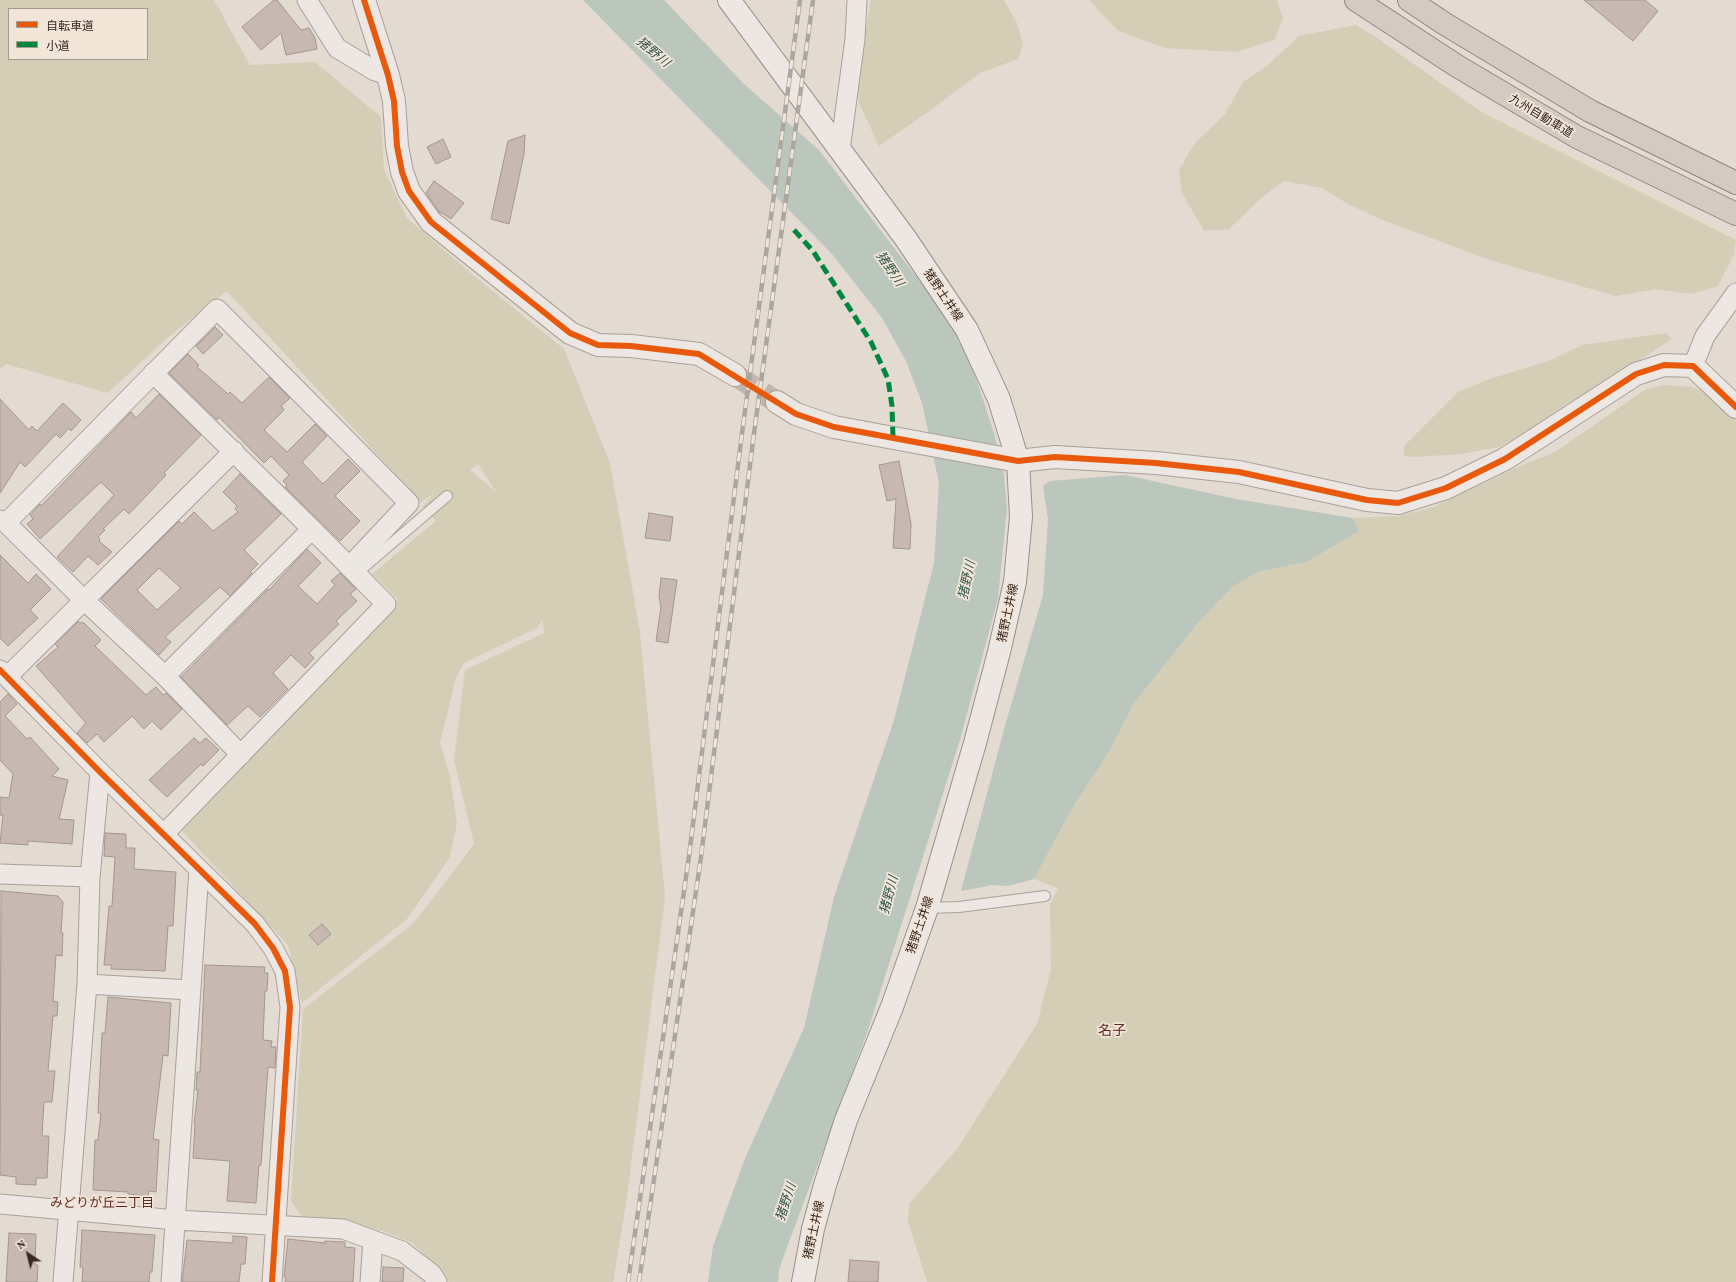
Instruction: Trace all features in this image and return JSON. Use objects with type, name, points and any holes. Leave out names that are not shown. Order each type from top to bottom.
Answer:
[{"type":"highway","name":"九州自動車道","points":[[1356,0],[1457,66],[1577,137],[1736,214]]},
{"type":"highway","points":[[1409,0],[1445,24],[1590,110],[1736,183]]},
{"type":"street","points":[[307,0],[337,48],[375,71],[388,75]]},
{"type":"street","points":[[364,0],[388,75],[394,101],[397,146],[402,172],[409,191],[431,222],[570,333],[598,345],[631,346],[699,354],[735,375]]},
{"type":"street","name":"猪野土井線","points":[[729,0],[906,240],[967,330],[999,398],[1018,461],[1021,517],[1014,582],[1000,652],[927,908],[892,1007],[846,1120],[825,1185],[813,1229],[804,1282]]},
{"type":"street","points":[[840,150],[855,39],[857,0]]},
{"type":"street","points":[[1692,366],[1705,336],[1736,293]]},
{"type":"street","points":[[241,755],[165,676],[83,600],[3,522],[217,309],[409,503],[353,570]]},
{"type":"street","points":[[777,402],[796,414],[834,427],[1018,461],[1055,456],[1156,463],[1239,472],[1367,500],[1398,503],[1446,488],[1505,459],[1636,374],[1664,366],[1692,366],[1736,407]]},
{"type":"street","points":[[153,373],[234,451],[386,604],[164,834]]},
{"type":"street","points":[[234,451],[83,600],[3,673],[100,772],[255,924],[273,948],[285,971],[290,1007],[272,1282]]},
{"type":"street","points":[[165,676],[312,529]]},
{"type":"street","points":[[63,1282],[87,984],[90,877],[100,772]]},
{"type":"street","points":[[171,1282],[199,870]]},
{"type":"street","points":[[0,874],[90,877]]},
{"type":"street","points":[[87,984],[190,990]]},
{"type":"street","points":[[0,1204],[176,1220],[343,1229],[402,1251],[432,1274],[437,1282]]},
{"type":"street","points":[[370,1282],[373,1240]]},
{"type":"lane","points":[[353,570],[447,496]]},
{"type":"lane","points":[[927,908],[959,907],[1045,896]]},
{"type":"shaded area","points":[[0,0],[214,0],[250,65],[315,62],[381,117],[384,170],[407,218],[480,281],[564,349],[610,463],[640,632],[665,897],[627,1197],[613,1282],[449,1282],[413,1243],[383,1231],[349,1222],[304,1219],[291,1201],[303,1009],[414,923],[474,844],[454,760],[465,670],[544,633],[543,619],[537,628],[464,663],[456,678],[440,743],[450,777],[457,823],[450,857],[407,919],[302,1003],[288,945],[182,831],[398,599],[372,574],[436,521],[422,507],[435,493],[421,502],[227,291],[167,338],[108,393],[6,364],[0,369]],"holes":[[[478,464],[496,492],[470,470]]]},
{"type":"shaded area","points":[[871,0],[1004,0],[1017,23],[1023,44],[1018,59],[980,73],[879,146],[859,103],[857,79]]},
{"type":"shaded area","points":[[1089,0],[1277,0],[1283,19],[1274,40],[1236,52],[1165,48],[1117,30]]},
{"type":"shaded area","points":[[1356,25],[1380,40],[1481,112],[1736,240],[1734,255],[1718,286],[1691,294],[1656,289],[1616,296],[1493,261],[1380,219],[1348,204],[1322,188],[1284,181],[1261,198],[1229,229],[1204,231],[1182,193],[1179,170],[1195,143],[1225,114],[1243,82],[1267,66],[1299,36]]},
{"type":"shaded area","points":[[1666,333],[1672,339],[1620,373],[1557,410],[1533,429],[1499,447],[1461,454],[1416,457],[1404,456],[1404,446],[1458,392],[1490,379],[1551,360],[1582,345]]},
{"type":"shaded area","points":[[1666,385],[1692,387],[1712,395],[1736,421],[1736,1282],[927,1282],[908,1221],[909,1204],[957,1149],[1037,1024],[1051,969],[1050,905],[1058,888],[1034,879],[1073,807],[1109,752],[1134,703],[1198,623],[1232,587],[1258,572],[1307,562],[1359,531],[1353,518],[1398,516],[1434,507],[1522,465],[1555,452],[1646,389]]},
{"type":"water","name":"猪野川","points":[[583,0],[664,0],[744,84],[819,150],[925,288],[967,351],[994,433],[1004,474],[1007,509],[998,598],[960,740],[868,1030],[779,1269],[778,1282],[708,1282],[713,1246],[746,1156],[804,1028],[834,897],[894,720],[934,563],[939,483],[922,403],[906,361],[882,318],[832,254]]},
{"type":"water","points":[[1125,475],[1236,499],[1353,518],[1359,531],[1307,562],[1258,572],[1232,587],[1198,623],[1134,703],[1109,752],[1073,807],[1034,879],[1008,886],[993,885],[961,891],[1005,726],[1043,595],[1048,520],[1043,486],[1050,481]]},
{"type":"building","points":[[274,0],[277,0],[301,30],[309,28],[315,38],[317,49],[286,55],[281,33],[261,50],[242,27]]},
{"type":"building","points":[[1584,0],[1645,0],[1658,11],[1633,41]]},
{"type":"building","points":[[525,135],[524,154],[509,224],[491,219],[508,141]]},
{"type":"building","points":[[443,139],[451,157],[436,164],[427,147]]},
{"type":"building","points":[[434,181],[464,203],[451,219],[440,213],[426,193]]},
{"type":"building","points":[[215,327],[223,335],[203,354],[196,346]]},
{"type":"building","points":[[188,354],[199,365],[197,367],[228,394],[230,392],[242,403],[269,377],[290,398],[281,406],[284,410],[264,430],[287,452],[315,424],[327,436],[302,462],[323,484],[348,459],[360,471],[335,496],[360,521],[340,541],[285,487],[287,485],[283,481],[289,475],[271,456],[264,463],[219,417],[217,420],[169,373]]},
{"type":"building","points":[[159,394],[201,435],[164,473],[166,475],[129,514],[124,509],[103,529],[105,530],[98,537],[100,539],[99,541],[112,552],[98,565],[88,556],[73,572],[57,557],[114,495],[101,482],[40,539],[27,524],[33,519],[30,515],[40,504],[41,506],[131,412],[136,418]]},
{"type":"building","points":[[0,399],[29,430],[32,426],[37,431],[63,403],[81,420],[71,431],[69,428],[60,438],[56,434],[25,467],[20,462],[0,493]]},
{"type":"building","points":[[899,461],[911,524],[910,549],[893,548],[896,499],[887,501],[879,465]]},
{"type":"building","points":[[240,474],[281,514],[244,550],[258,564],[250,572],[252,573],[230,596],[220,587],[165,637],[171,642],[159,655],[101,599],[179,521],[182,524],[194,512],[213,531],[238,512],[235,509],[237,506],[223,492]],"holes":[[[159,568],[181,588],[157,610],[137,590]]]},
{"type":"building","points":[[649,513],[673,517],[670,541],[645,538]]},
{"type":"building","points":[[307,549],[321,563],[298,586],[317,604],[335,585],[331,581],[340,573],[356,589],[350,594],[357,601],[336,621],[339,624],[309,653],[314,658],[305,668],[291,655],[273,673],[288,689],[260,717],[248,706],[227,725],[181,677],[268,589],[269,590]]},
{"type":"building","points":[[0,555],[28,583],[36,574],[51,589],[30,610],[38,618],[8,646],[0,638]]},
{"type":"building","points":[[661,578],[677,580],[668,643],[656,641],[661,607],[659,596]]},
{"type":"building","points":[[78,622],[84,623],[101,640],[95,646],[146,695],[156,687],[163,695],[166,693],[182,709],[161,730],[152,721],[144,729],[132,716],[104,742],[97,734],[87,743],[77,733],[86,723],[36,666],[58,647],[55,644]]},
{"type":"building","points":[[8,694],[17,704],[5,716],[27,739],[30,737],[59,769],[52,776],[68,780],[59,819],[74,820],[72,844],[28,841],[28,845],[0,843],[3,815],[0,815],[0,797],[9,798],[13,774],[0,760],[0,702]]},
{"type":"building","points":[[194,738],[200,743],[206,738],[219,750],[203,766],[201,764],[167,797],[149,780]]},
{"type":"building","points":[[105,833],[126,834],[126,848],[135,848],[134,869],[176,872],[173,926],[168,926],[165,971],[111,969],[112,965],[104,965],[109,906],[112,906],[115,857],[104,856]]},
{"type":"building","points":[[1,891],[58,896],[63,902],[61,933],[63,933],[62,956],[56,955],[53,1001],[58,1002],[57,1016],[53,1016],[48,1071],[55,1071],[52,1102],[44,1102],[42,1136],[49,1136],[47,1178],[36,1178],[36,1185],[16,1184],[16,1177],[0,1175]]},
{"type":"building","points":[[322,924],[331,934],[318,945],[309,935]]},
{"type":"building","points":[[205,965],[265,967],[264,973],[268,973],[267,991],[265,991],[263,1040],[272,1041],[271,1047],[276,1047],[275,1068],[268,1067],[261,1165],[259,1165],[256,1203],[227,1201],[230,1161],[193,1158],[194,1124],[198,1090],[196,1090],[197,1072],[200,1072]]},
{"type":"building","points":[[108,997],[171,1003],[168,1056],[163,1055],[153,1139],[159,1140],[156,1192],[149,1191],[148,1196],[128,1194],[128,1192],[93,1190],[95,1140],[98,1140],[101,1113],[98,1113],[102,1033],[105,1033]]},
{"type":"building","points":[[82,1230],[155,1235],[152,1272],[150,1272],[149,1282],[82,1282],[83,1267],[80,1267]]},
{"type":"building","points":[[9,1233],[36,1234],[35,1265],[38,1265],[37,1282],[6,1282]]},
{"type":"building","points":[[233,1236],[247,1237],[245,1264],[241,1264],[239,1282],[182,1282],[187,1240],[233,1243]]},
{"type":"building","points":[[288,1239],[325,1243],[325,1241],[345,1242],[345,1247],[355,1248],[353,1282],[285,1282],[286,1277],[284,1277]]},
{"type":"building","points":[[850,1260],[879,1262],[878,1282],[848,1282]]},
{"type":"building","points":[[383,1267],[404,1268],[403,1282],[382,1282]]},
{"type":"tunnel","points":[[735,375],[777,402]]},
{"type":"railway","points":[[628,1282],[689,856],[741,441],[800,0]]},
{"type":"railway","points":[[639,1282],[701,857],[753,441],[813,0]]},
{"type":"marked path","points":[[794,230],[813,251],[871,342],[888,379],[892,406],[893,437]]},
{"type":"cycle path","points":[[364,0],[388,75],[394,101],[397,146],[402,172],[409,191],[431,222],[570,333],[598,345],[631,346],[699,354],[796,414],[834,427],[1018,461],[1055,457],[1156,463],[1239,472],[1367,500],[1398,503],[1446,488],[1505,459],[1636,374],[1664,365],[1693,366],[1736,407]]},
{"type":"cycle path","points":[[0,670],[100,772],[255,924],[273,948],[285,971],[290,1007],[272,1282]]},
{"type":"district","name":"名子","points":[[1112,1031]]},
{"type":"district","name":"みどりが丘三丁目","points":[[102,1203]]}]
